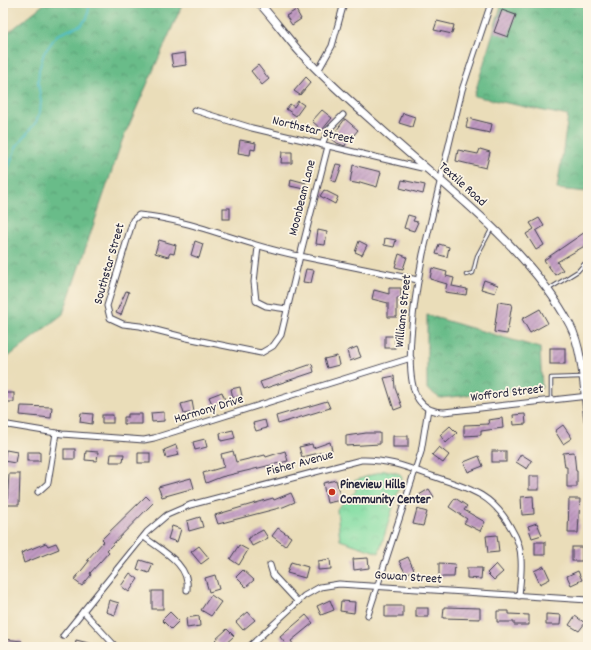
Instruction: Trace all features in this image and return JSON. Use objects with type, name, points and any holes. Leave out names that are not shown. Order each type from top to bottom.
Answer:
[{"type":"street","name":"Textile Road","points":[[260,3],[318,71],[492,228],[517,253],[547,290],[570,325],[574,334],[586,396],[588,420]]},
{"type":"street","points":[[318,71],[332,46],[344,3]]},
{"type":"street","name":"Williams Street","points":[[428,409],[422,404],[415,393],[411,358],[412,328],[418,280],[467,71],[491,3]]},
{"type":"street","name":"Northstar Street","points":[[194,110],[252,128],[427,169]]},
{"type":"street","name":"Moonbeam Lane","points":[[300,256],[328,130],[344,115]]},
{"type":"street","name":"Southstar Street","points":[[300,256],[279,338],[267,351],[258,353],[187,338],[140,326],[116,322],[108,314],[107,306],[116,271],[127,237],[137,216],[175,220],[258,247],[418,280]]},
{"type":"street","points":[[258,247],[254,282],[256,301],[266,306],[287,309]]},
{"type":"street","name":"Harmony Drive","points":[[8,425],[56,433],[144,440],[411,358]]},
{"type":"street","name":"Wofford Street","points":[[428,409],[444,412],[586,396]]},
{"type":"street","points":[[368,615],[379,587],[415,470],[425,435],[428,409]]},
{"type":"street","points":[[38,492],[48,482],[56,433]]},
{"type":"street","name":"Fisher Avenue","points":[[63,636],[144,537],[167,515],[190,505],[361,460],[385,461],[472,489],[484,495],[498,508],[517,537],[522,560],[519,596]]},
{"type":"street","points":[[144,537],[181,567],[187,576],[186,590]]},
{"type":"street","points":[[270,565],[271,572],[275,578],[298,602]]},
{"type":"street","name":"Gowan Street","points":[[249,647],[312,591],[329,585],[588,600]]},
{"type":"street","points":[[83,611],[116,647]]},
{"type":"lane","points":[[466,275],[473,273],[477,256],[492,228]]},
{"type":"lane","points":[[547,290],[578,271],[584,264]]},
{"type":"lane","points":[[551,400],[551,378],[582,377]]},
{"type":"green space","points":[[45,3],[183,3],[122,141],[63,314],[3,361],[3,37]]},
{"type":"green space","points":[[502,3],[588,3],[588,192],[557,189],[568,116],[474,96]]},
{"type":"green space","points":[[427,315],[540,348],[542,388],[440,398],[427,389]]},
{"type":"green space","points":[[385,470],[400,474],[402,478],[379,553],[340,540],[337,509],[356,491],[354,481]]},
{"type":"building","points":[[296,10],[301,19],[292,25],[286,16]]},
{"type":"building","points":[[502,10],[516,15],[508,37],[494,32]]},
{"type":"building","points":[[437,21],[454,25],[452,34],[434,30]]},
{"type":"building","points":[[185,53],[186,65],[173,67],[171,55]]},
{"type":"building","points":[[258,65],[269,79],[262,85],[251,71]]},
{"type":"building","points":[[306,77],[311,82],[300,95],[294,91]]},
{"type":"building","points":[[298,101],[304,105],[296,116],[286,109],[290,104],[294,107]]},
{"type":"building","points":[[322,110],[332,118],[322,130],[312,121]]},
{"type":"building","points":[[403,113],[415,117],[412,127],[399,123]]},
{"type":"building","points":[[468,118],[492,124],[490,133],[466,128]]},
{"type":"building","points":[[345,119],[358,130],[349,141],[348,139],[345,146],[337,143],[331,138]]},
{"type":"building","points":[[240,140],[256,143],[255,150],[251,149],[250,155],[238,153]]},
{"type":"building","points":[[480,149],[490,152],[486,168],[456,161],[458,150],[478,154]]},
{"type":"building","points":[[282,152],[292,152],[292,163],[281,163]]},
{"type":"building","points":[[336,164],[342,165],[336,182],[331,180]]},
{"type":"building","points":[[353,165],[381,172],[377,187],[360,182],[360,184],[350,182]]},
{"type":"building","points":[[291,179],[306,183],[304,189],[290,186]]},
{"type":"building","points":[[402,180],[425,185],[423,194],[400,188]]},
{"type":"building","points":[[324,190],[338,197],[335,204],[320,196]]},
{"type":"building","points":[[223,208],[230,208],[230,219],[223,219]]},
{"type":"building","points":[[408,215],[415,217],[413,221],[418,222],[414,231],[404,228]]},
{"type":"building","points":[[539,218],[544,226],[536,231],[544,245],[536,250],[526,234],[534,229],[530,223]]},
{"type":"building","points":[[318,230],[327,232],[325,245],[316,244]]},
{"type":"building","points":[[588,230],[588,244],[557,262],[563,270],[555,275],[544,260]]},
{"type":"building","points":[[385,238],[396,240],[394,247],[384,245]]},
{"type":"building","points":[[159,240],[176,245],[174,254],[170,253],[168,257],[155,253]]},
{"type":"building","points":[[195,241],[203,244],[199,258],[191,255]]},
{"type":"building","points":[[359,241],[367,245],[362,255],[355,252]]},
{"type":"building","points":[[439,244],[449,247],[447,257],[436,254]]},
{"type":"building","points":[[399,254],[407,257],[403,269],[395,267]]},
{"type":"building","points":[[432,268],[447,272],[446,276],[454,278],[452,286],[467,289],[466,295],[445,292],[447,284],[430,279]]},
{"type":"building","points":[[306,269],[314,270],[311,283],[303,282]]},
{"type":"building","points":[[484,280],[498,285],[495,293],[481,289]]},
{"type":"building","points":[[389,288],[401,288],[401,298],[397,298],[397,317],[388,317],[388,303],[372,299],[374,290],[389,294]]},
{"type":"building","points":[[126,291],[129,292],[121,315],[116,313]]},
{"type":"building","points":[[498,302],[512,304],[507,334],[494,332]]},
{"type":"building","points":[[540,309],[548,323],[530,333],[522,319]]},
{"type":"building","points":[[385,336],[395,336],[395,348],[385,348]]},
{"type":"building","points":[[357,347],[361,357],[350,361],[347,351]]},
{"type":"building","points":[[550,348],[565,348],[565,364],[550,364]]},
{"type":"building","points":[[337,356],[339,365],[327,368],[324,359]]},
{"type":"building","points":[[312,364],[314,372],[263,389],[260,382]]},
{"type":"building","points":[[394,376],[395,388],[402,407],[394,410],[384,378]]},
{"type":"building","points":[[240,387],[242,396],[233,398],[231,389]]},
{"type":"building","points":[[222,392],[225,400],[213,406],[209,397]]},
{"type":"building","points":[[3,393],[14,393],[14,402],[3,402]]},
{"type":"building","points":[[192,401],[194,412],[184,414],[181,404]]},
{"type":"building","points":[[327,401],[330,408],[278,424],[276,416]]},
{"type":"building","points":[[21,406],[52,407],[51,418],[20,415]]},
{"type":"building","points":[[164,412],[164,421],[152,422],[151,413]]},
{"type":"building","points":[[81,413],[93,414],[92,424],[80,422]]},
{"type":"building","points":[[128,414],[142,414],[142,424],[124,424],[124,417],[128,417]]},
{"type":"building","points":[[525,414],[526,424],[514,425],[513,415]]},
{"type":"building","points":[[102,415],[113,415],[113,423],[102,423]]},
{"type":"building","points":[[502,418],[503,428],[481,431],[481,435],[464,436],[464,425],[489,424],[488,420]]},
{"type":"building","points":[[265,420],[267,428],[256,431],[253,423]]},
{"type":"building","points":[[563,425],[572,438],[563,444],[555,431]]},
{"type":"building","points":[[450,426],[457,433],[446,443],[440,435]]},
{"type":"building","points":[[233,430],[235,438],[221,441],[220,433]]},
{"type":"building","points":[[366,433],[380,433],[380,444],[346,446],[346,436]]},
{"type":"building","points":[[393,436],[408,436],[408,447],[393,447]]},
{"type":"building","points":[[205,439],[207,447],[195,450],[193,442]]},
{"type":"building","points":[[330,442],[332,450],[302,457],[299,447],[312,444],[313,448]]},
{"type":"building","points":[[176,445],[179,455],[166,458],[164,450]]},
{"type":"building","points":[[439,447],[449,455],[443,463],[432,455]]},
{"type":"building","points":[[64,449],[75,449],[75,459],[64,459]]},
{"type":"building","points":[[6,450],[17,452],[15,463],[4,461]]},
{"type":"building","points":[[86,451],[98,452],[97,461],[85,460]]},
{"type":"building","points":[[233,451],[236,462],[265,455],[266,457],[285,451],[288,461],[221,477],[206,483],[203,473],[224,467],[221,454]]},
{"type":"building","points":[[492,451],[506,451],[506,462],[492,462]]},
{"type":"building","points":[[27,452],[40,452],[40,461],[27,461]]},
{"type":"building","points":[[574,452],[577,471],[577,487],[567,487],[567,467],[565,467],[563,453]]},
{"type":"building","points":[[138,453],[150,453],[150,463],[138,463]]},
{"type":"building","points":[[111,454],[124,454],[123,462],[110,462]]},
{"type":"building","points":[[521,454],[532,461],[527,469],[516,462]]},
{"type":"building","points":[[479,456],[483,466],[468,472],[464,462]]},
{"type":"building","points":[[9,474],[20,474],[19,505],[7,505]]},
{"type":"building","points":[[529,476],[539,476],[539,490],[529,490]]},
{"type":"building","points":[[191,478],[194,488],[162,497],[158,487]]},
{"type":"building","name":"Pineview Hills Community Center","points":[[336,480],[341,500],[327,503],[323,483]]},
{"type":"building","points":[[429,489],[434,497],[423,503],[419,495]]},
{"type":"building","points":[[291,493],[295,502],[283,507],[218,524],[215,515],[273,498],[274,500]]},
{"type":"building","points":[[146,496],[153,503],[107,550],[109,552],[90,573],[91,575],[82,586],[74,580],[89,561],[87,560],[104,541],[102,539]]},
{"type":"building","points":[[533,496],[534,514],[522,515],[521,497]]},
{"type":"building","points":[[455,498],[467,506],[464,510],[485,522],[480,531],[464,523],[467,519],[449,507]]},
{"type":"building","points":[[569,499],[580,499],[578,533],[568,533]]},
{"type":"building","points":[[417,509],[427,512],[423,526],[413,524]]},
{"type":"building","points":[[200,517],[203,527],[189,531],[187,521]]},
{"type":"building","points":[[537,523],[542,535],[532,538],[528,526]]},
{"type":"building","points":[[172,526],[181,529],[177,542],[168,539]]},
{"type":"building","points":[[278,528],[291,537],[285,546],[272,536]]},
{"type":"building","points":[[263,530],[268,538],[252,546],[248,538]]},
{"type":"building","points":[[497,535],[499,552],[488,553],[486,536]]},
{"type":"building","points":[[535,542],[545,542],[545,555],[535,555]]},
{"type":"building","points":[[46,543],[48,546],[56,543],[59,549],[24,563],[21,553]]},
{"type":"building","points":[[239,545],[248,550],[239,565],[230,559]]},
{"type":"building","points":[[199,546],[209,558],[201,564],[191,552]]},
{"type":"building","points":[[572,547],[582,547],[582,561],[572,561]]},
{"type":"building","points":[[408,557],[414,570],[406,574],[399,561]]},
{"type":"building","points":[[368,558],[369,568],[354,570],[353,559]]},
{"type":"building","points":[[330,559],[331,569],[318,570],[318,561]]},
{"type":"building","points":[[140,560],[153,564],[149,573],[137,569]]},
{"type":"building","points":[[291,562],[308,567],[305,578],[287,573]]},
{"type":"building","points":[[439,563],[455,564],[454,577],[439,577]]},
{"type":"building","points":[[496,564],[503,572],[494,580],[487,573]]},
{"type":"building","points":[[544,566],[550,579],[540,584],[534,571]]},
{"type":"building","points":[[467,568],[482,568],[481,579],[467,578]]},
{"type":"building","points":[[243,570],[254,580],[246,587],[236,577]]},
{"type":"building","points":[[578,571],[582,580],[571,585],[567,576]]},
{"type":"building","points":[[130,573],[138,579],[129,592],[121,586]]},
{"type":"building","points":[[215,575],[219,589],[209,592],[205,578]]},
{"type":"building","points":[[152,591],[163,591],[163,609],[152,609]]},
{"type":"building","points":[[211,595],[221,602],[211,616],[201,610]]},
{"type":"building","points":[[109,600],[119,603],[115,615],[106,612]]},
{"type":"building","points":[[330,600],[334,610],[321,615],[317,606]]},
{"type":"building","points":[[341,601],[355,602],[354,613],[340,611]]},
{"type":"building","points":[[385,606],[403,606],[403,617],[385,617]]},
{"type":"building","points":[[444,607],[480,608],[480,619],[443,618]]},
{"type":"building","points":[[416,608],[428,608],[428,617],[416,617]]},
{"type":"building","points":[[497,611],[509,611],[509,614],[529,615],[529,625],[514,625],[514,622],[497,622]]},
{"type":"building","points":[[170,612],[179,621],[171,629],[162,620]]},
{"type":"building","points":[[248,612],[255,620],[243,630],[236,622]]},
{"type":"building","points":[[546,614],[561,615],[560,625],[546,625]]},
{"type":"building","points":[[306,615],[313,623],[291,641],[293,644],[288,647],[280,637]]},
{"type":"building","points":[[199,616],[200,626],[187,628],[186,618]]},
{"type":"building","points":[[575,616],[585,623],[579,631],[569,625]]},
{"type":"building","points":[[227,629],[234,636],[222,647],[215,640]]},
{"type":"building","points":[[3,639],[22,641],[21,647],[3,647]]},
{"type":"building","points":[[76,640],[97,645],[97,647],[75,647]]},
{"type":"waterway","points":[[3,183],[16,147],[36,122],[40,112],[41,101],[38,83],[39,70],[44,53],[57,35],[81,25],[87,18],[90,3]]},
{"type":"place","name":"Pineview Hills Community Center","points":[[332,492]]}]
